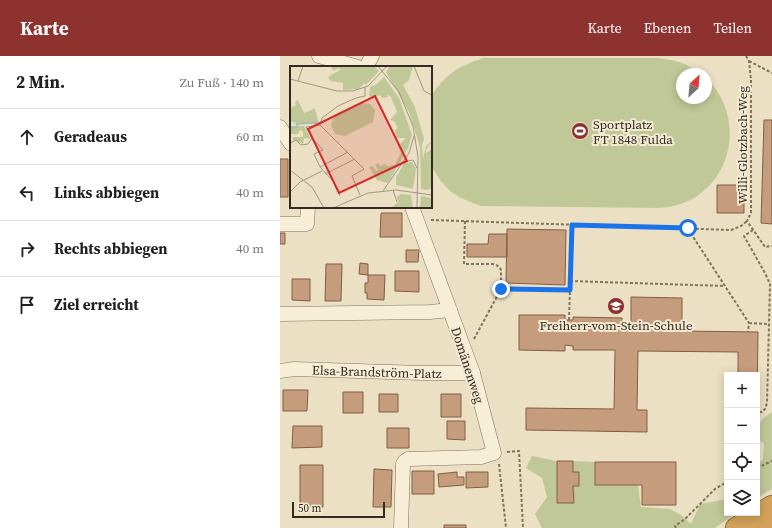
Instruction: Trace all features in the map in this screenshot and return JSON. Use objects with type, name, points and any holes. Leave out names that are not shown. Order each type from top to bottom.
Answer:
[{"type":"highway","points":[[736,528],[772,506]]},
{"type":"highway","points":[[750,528],[772,526]]},
{"type":"street","points":[[319,56],[354,66]]},
{"type":"street","points":[[367,66],[372,56]]},
{"type":"street","points":[[280,117],[280,128],[290,143]]},
{"type":"street","points":[[280,224],[307,224],[308,208]]},
{"type":"street","name":"Domänenweg","points":[[412,208],[473,373],[494,453]]},
{"type":"street","points":[[280,314],[430,312],[450,310]]},
{"type":"street","name":"Elsa-Brandström-Platz","points":[[280,371],[294,369],[473,373]]},
{"type":"street","points":[[401,528],[405,461],[481,457],[494,453]]},
{"type":"path","name":"Willi-Glotzbach-Weg","points":[[746,56],[749,61],[751,80],[751,213],[747,221],[765,246],[772,246]]},
{"type":"path","points":[[749,61],[772,73]]},
{"type":"path","points":[[429,220],[730,230],[741,226],[747,221]]},
{"type":"path","points":[[465,221],[464,264],[493,264],[500,267],[501,270],[501,289],[473,343]]},
{"type":"path","points":[[569,320],[572,225]]},
{"type":"path","points":[[688,228],[749,323],[748,332]]},
{"type":"path","points":[[753,230],[744,236],[770,284],[767,403],[766,409],[760,412]]},
{"type":"path","points":[[570,281],[725,286]]},
{"type":"path","points":[[501,289],[570,290]]},
{"type":"path","points":[[749,323],[769,324]]},
{"type":"path","points":[[506,528],[499,465],[494,453],[519,451],[523,528]]},
{"type":"path","points":[[760,467],[772,461]]},
{"type":"path","points":[[672,528],[676,527],[715,490],[724,484]]},
{"type":"green space","name":"Sportplatz FT 1848 Fulda","points":[[483,58],[655,58],[668,59],[685,64],[692,68],[676,68],[676,104],[712,104],[712,85],[725,105],[729,121],[730,138],[727,154],[721,169],[712,183],[691,200],[675,206],[659,208],[481,206],[459,197],[450,191],[440,180],[432,168],[432,95],[441,83],[459,68]]},
{"type":"green space","points":[[772,412],[772,489],[760,496],[760,462],[763,459],[764,444],[760,441],[760,422]]},
{"type":"green space","points":[[532,456],[557,461],[557,503],[574,503],[573,486],[579,486],[579,473],[573,472],[573,461],[595,462],[595,485],[638,485],[641,507],[670,509],[681,515],[691,524],[700,504],[724,500],[724,516],[732,516],[715,528],[542,528],[535,514],[547,497],[542,478],[526,468]]},
{"type":"building","points":[[764,120],[772,120],[772,224],[761,223]]},
{"type":"building","points":[[280,159],[288,159],[288,197],[280,197]]},
{"type":"building","points":[[717,185],[744,185],[744,213],[717,213]]},
{"type":"building","points":[[381,213],[402,213],[402,237],[380,237]]},
{"type":"building","points":[[507,229],[566,230],[565,285],[506,283]]},
{"type":"building","points":[[280,233],[285,233],[285,244],[280,244]]},
{"type":"building","points":[[489,234],[507,234],[507,257],[467,257],[467,244],[488,244]]},
{"type":"building","points":[[406,250],[419,250],[418,262],[406,262]]},
{"type":"building","points":[[360,263],[368,264],[368,275],[359,274]]},
{"type":"building","points":[[326,264],[342,264],[341,301],[325,301]]},
{"type":"building","points":[[395,271],[419,271],[419,292],[395,291]]},
{"type":"building","points":[[368,275],[385,275],[384,300],[367,299],[367,293],[365,293],[365,283],[368,283]]},
{"type":"building","points":[[292,279],[310,279],[310,301],[292,300]]},
{"type":"building","points":[[631,297],[682,298],[682,331],[758,332],[757,372],[738,372],[738,352],[638,351],[637,410],[647,410],[647,432],[526,430],[526,408],[614,409],[615,350],[573,350],[573,346],[565,345],[565,351],[519,350],[519,315],[565,315],[565,320],[573,320],[573,317],[622,318],[622,322],[631,322]]},
{"type":"building","points":[[283,390],[308,390],[307,411],[283,411]]},
{"type":"building","points":[[343,392],[363,392],[363,413],[343,413]]},
{"type":"building","points":[[379,394],[398,394],[398,412],[379,412]]},
{"type":"building","points":[[441,394],[461,394],[461,417],[441,417]]},
{"type":"building","points":[[447,421],[465,421],[465,440],[447,439]]},
{"type":"building","points":[[293,426],[322,426],[322,447],[292,448]]},
{"type":"building","points":[[387,428],[409,428],[409,448],[387,448]]},
{"type":"building","points":[[557,461],[573,461],[573,472],[579,472],[579,486],[573,486],[574,503],[557,503]]},
{"type":"building","points":[[595,462],[676,462],[676,505],[642,505],[642,485],[595,485]]},
{"type":"building","points":[[300,465],[323,465],[323,507],[300,507]]},
{"type":"building","points":[[374,469],[392,470],[391,507],[373,507]]},
{"type":"building","points":[[412,471],[434,471],[434,494],[412,494]]},
{"type":"building","points":[[457,472],[457,477],[464,477],[464,485],[439,487],[438,474]]},
{"type":"building","points":[[466,472],[488,472],[488,487],[466,488]]},
{"type":"building","points":[[444,525],[466,525],[466,528],[444,528]]},
{"type":"place","name":"Sportplatz FT 1848 Fulda","points":[[580,131]]},
{"type":"place","name":"Freiherr-vom-Stein-Schule","points":[[616,306]]},
{"type":"route","points":[[501,289],[570,290],[572,225],[688,228]]}]
